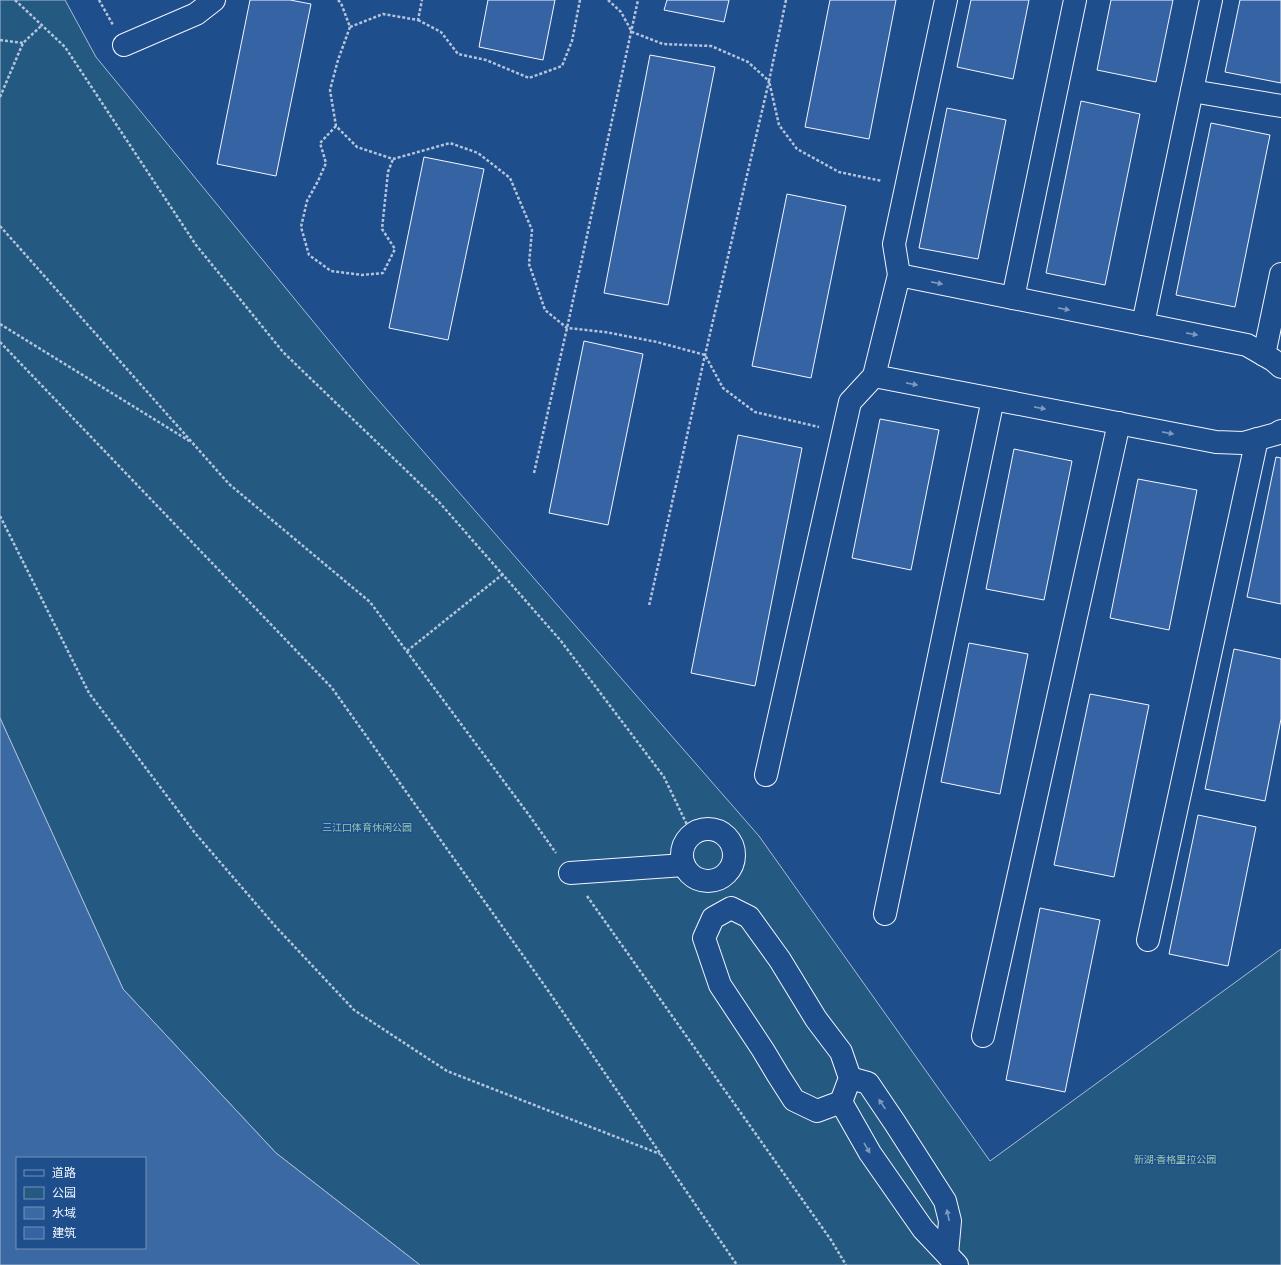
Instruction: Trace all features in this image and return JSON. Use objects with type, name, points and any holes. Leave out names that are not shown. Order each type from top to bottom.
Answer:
[{"type":"street","points":[[124,45],[196,14],[214,0]]},
{"type":"street","points":[[766,775],[850,402],[874,376],[899,276],[894,244],[946,0]]},
{"type":"street","points":[[1013,298],[1075,0]]},
{"type":"street","points":[[1143,324],[1211,0]]},
{"type":"street","points":[[1192,91],[1281,106]]},
{"type":"street","points":[[899,276],[1247,345],[1273,361],[1281,274]]},
{"type":"street","points":[[874,376],[1216,442],[1243,443],[1276,434],[1281,431]]},
{"type":"street","points":[[885,914],[993,399]]},
{"type":"street","points":[[983,1036],[1119,423]]},
{"type":"street","points":[[1148,940],[1257,439]]},
{"type":"street","points":[[707,829],[716,830],[729,840],[733,847],[733,864],[725,875],[713,881],[704,881],[689,873],[684,865],[682,857],[683,849],[692,835],[707,829]]},
{"type":"street","points":[[570,873],[684,865]]},
{"type":"street","points":[[713,881],[731,908],[750,917],[780,960],[816,1019],[841,1052],[850,1078],[841,1102],[817,1111],[794,1100],[720,985],[704,938],[713,918],[731,908]]},
{"type":"street","points":[[850,1078],[868,1083],[945,1201],[950,1221],[952,1259]]},
{"type":"street","points":[[841,1102],[870,1153],[923,1229],[952,1259]]},
{"type":"path","points":[[15,0],[66,47],[196,245],[283,352],[439,502],[561,641],[664,777],[692,835]]},
{"type":"path","points":[[338,0],[341,3],[350,27],[338,60],[330,90],[336,126],[357,147],[393,159],[450,143],[478,153],[510,178],[532,230],[529,264],[545,310],[567,328],[605,332],[657,342],[705,354],[722,388],[755,412],[794,422],[844,432]]},
{"type":"path","points":[[418,20],[422,0]]},
{"type":"path","points":[[350,27],[382,14],[418,20],[441,32],[458,54],[486,60],[529,78],[562,66],[572,41],[580,0]]},
{"type":"path","points":[[608,0],[622,12],[632,32],[663,44],[712,46],[748,62],[769,81],[779,125],[797,149],[839,172],[906,186]]},
{"type":"path","points":[[534,473],[638,0]]},
{"type":"path","points":[[649,606],[705,354],[769,81],[786,0]]},
{"type":"path","points":[[0,97],[23,43],[42,25]]},
{"type":"path","points":[[0,40],[23,43]]},
{"type":"path","points":[[336,126],[320,143],[326,163],[307,201],[301,227],[310,255],[331,271],[362,275],[383,273],[395,249],[382,229],[388,172],[393,159]]},
{"type":"path","points":[[0,226],[229,484],[370,602],[529,815],[826,1234],[846,1265]]},
{"type":"path","points":[[0,324],[194,444]]},
{"type":"path","points":[[0,342],[332,688],[547,989],[738,1265]]},
{"type":"path","points":[[0,516],[89,693],[195,833],[276,927],[354,1010],[447,1071],[661,1154]]},
{"type":"path","points":[[407,652],[503,574]]},
{"type":"green space","name":"三江口体育休闲公园","points":[[0,0],[65,0],[96,57],[367,387],[759,836],[990,1161],[1281,949],[1281,1265],[420,1265],[276,1153],[123,989],[0,718]]},
{"type":"water","points":[[0,718],[123,989],[276,1153],[420,1265],[0,1265]]},
{"type":"building","points":[[250,0],[290,0],[311,4],[276,176],[217,164]]},
{"type":"building","points":[[488,0],[555,0],[543,60],[479,47]]},
{"type":"building","points":[[667,0],[729,0],[724,22],[664,10]]},
{"type":"building","points":[[830,0],[896,0],[869,139],[805,127]]},
{"type":"building","points":[[971,0],[1029,0],[1013,79],[957,67]]},
{"type":"building","points":[[1111,0],[1173,0],[1156,82],[1097,70]]},
{"type":"building","points":[[1240,0],[1281,0],[1281,83],[1225,72]]},
{"type":"building","points":[[650,55],[715,67],[668,305],[604,293]]},
{"type":"building","points":[[1081,101],[1140,114],[1105,285],[1046,273]]},
{"type":"building","points":[[947,108],[1006,120],[978,259],[919,248]]},
{"type":"building","points":[[1211,123],[1270,135],[1235,307],[1176,295]]},
{"type":"building","points":[[424,157],[484,169],[448,340],[389,328]]},
{"type":"building","points":[[787,194],[846,206],[811,378],[752,366]]},
{"type":"building","points":[[584,341],[643,354],[608,525],[549,513]]},
{"type":"building","points":[[880,419],[939,430],[911,570],[852,558]]},
{"type":"building","points":[[738,435],[802,448],[755,686],[691,673]]},
{"type":"building","points":[[1014,449],[1072,461],[1044,600],[986,589]]},
{"type":"building","points":[[1276,457],[1281,458],[1281,604],[1247,597]]},
{"type":"building","points":[[1138,479],[1197,490],[1169,630],[1110,618]]},
{"type":"building","points":[[969,643],[1028,654],[1000,794],[941,782]]},
{"type":"building","points":[[1234,649],[1281,659],[1281,719],[1265,801],[1205,789]]},
{"type":"building","points":[[1090,694],[1149,705],[1114,877],[1054,865]]},
{"type":"building","points":[[1198,815],[1256,827],[1228,966],[1169,954]]},
{"type":"building","points":[[1040,908],[1100,920],[1065,1092],[1006,1080]]},
{"type":"park label","name":"新湖·香格里拉公园","points":[[1175,1159]]}]
